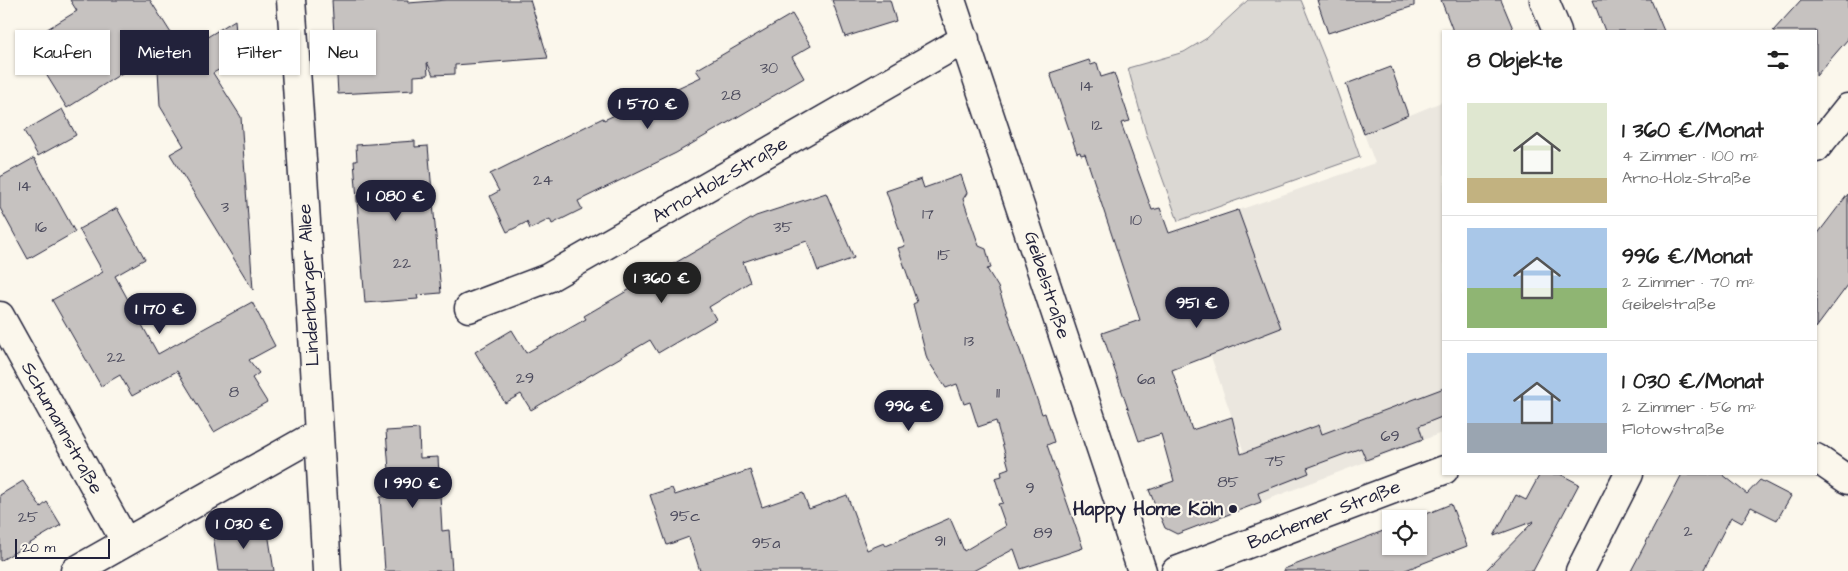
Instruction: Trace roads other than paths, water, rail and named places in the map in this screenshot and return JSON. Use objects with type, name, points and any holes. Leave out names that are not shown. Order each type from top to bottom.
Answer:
[{"type":"street","name":"Lindenburger Allee","points":[[291,0],[302,138],[327,571]]},
{"type":"street","name":"Geibelstraße","points":[[951,0],[1142,571]]},
{"type":"street","points":[[1544,0],[1557,30]]},
{"type":"street","name":"Arno-Holz-Straße","points":[[469,308],[548,278],[965,39]]},
{"type":"street","points":[[1817,147],[1848,108]]},
{"type":"street","name":"Schumannstraße","points":[[0,316],[125,541]]},
{"type":"street","points":[[75,571],[319,433]]},
{"type":"street","points":[[1817,459],[1848,480]]},
{"type":"street","name":"Bachemer Straße","points":[[1176,571],[1442,471]]},
{"type":"street","points":[[1580,571],[1628,475]]},
{"type":"place","name":"Happy Home Köln","points":[[1233,509]]}]
